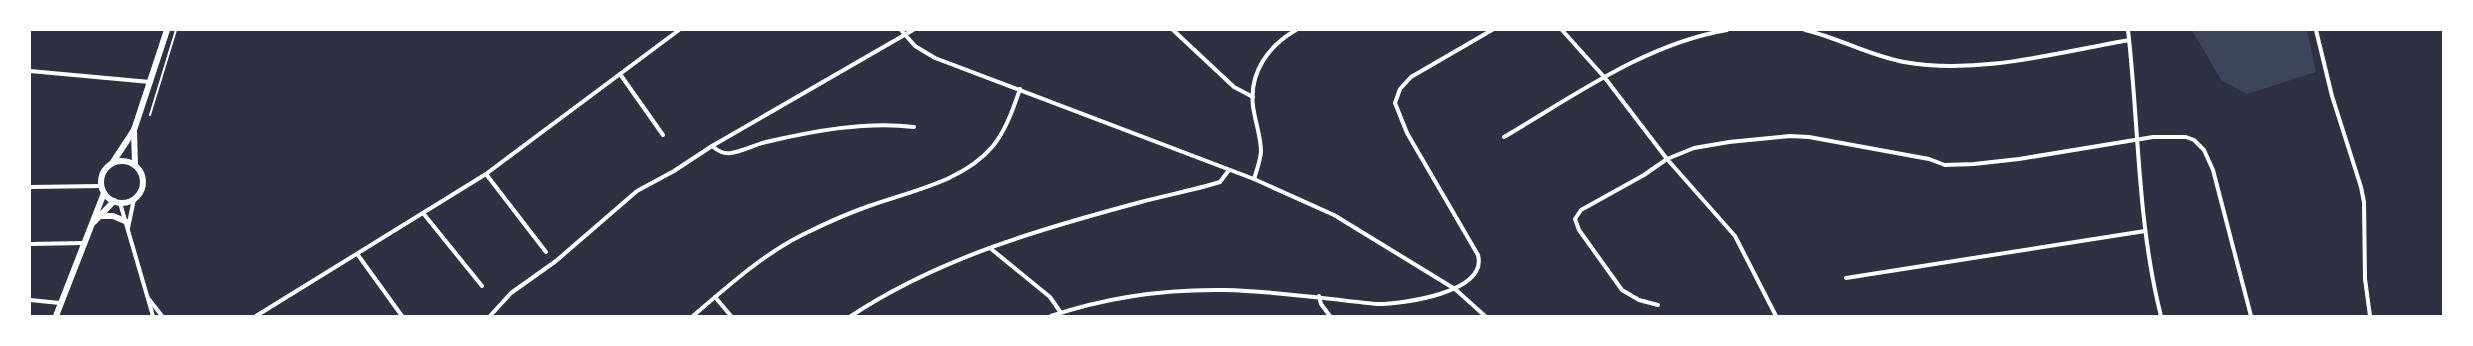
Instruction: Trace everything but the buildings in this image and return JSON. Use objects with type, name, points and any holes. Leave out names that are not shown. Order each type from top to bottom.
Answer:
[{"type":"street","points":[[153,316],[145,295],[125,221],[117,202],[104,193],[101,186],[103,172],[113,162],[134,130],[167,30]]},
{"type":"street","points":[[256,316],[358,255],[486,174],[679,30]]},
{"type":"street","points":[[902,30],[904,35],[916,46],[935,58],[1254,179],[1334,215],[1455,289],[1485,316]]},
{"type":"street","points":[[490,316],[515,289],[556,261],[625,199],[674,171],[712,146],[913,30]]},
{"type":"street","points":[[1173,30],[1234,87],[1253,97]]},
{"type":"street","points":[[1254,179],[1261,152],[1253,97],[1254,80],[1262,62],[1277,43],[1296,30]]},
{"type":"street","points":[[1051,316],[1130,296],[1178,292],[1225,290],[1319,296],[1389,304],[1406,302],[1455,289],[1476,273],[1478,255],[1405,129],[1395,103],[1400,89],[1411,77],[1492,30]]},
{"type":"street","points":[[1562,30],[1605,78],[1667,159],[1735,236],[1776,316]]},
{"type":"street","points":[[1504,137],[1605,78],[1678,42],[1726,30]]},
{"type":"street","points":[[1805,30],[1902,61],[1943,66],[1997,63],[2129,40]]},
{"type":"street","points":[[2128,30],[2136,139],[2145,231],[2161,316]]},
{"type":"street","points":[[2316,30],[2332,96],[2361,187],[2364,202],[2365,278],[2370,316]]},
{"type":"street","points":[[30,71],[150,82]]},
{"type":"street","points":[[620,74],[663,135]]},
{"type":"street","points":[[693,316],[764,259],[801,235],[844,215],[941,181],[969,167],[986,153],[1001,135],[1020,89]]},
{"type":"street","points":[[712,146],[718,151],[730,153],[766,142],[857,127],[882,125],[914,127]]},
{"type":"street","points":[[134,130],[135,165]]},
{"type":"street","points":[[1658,305],[1639,300],[1622,290],[1579,230],[1575,219],[1581,210],[1644,176],[1667,159],[1694,148],[1790,136],[1823,140],[1952,165],[2018,159],[2136,139],[2186,137],[2199,144],[2204,150],[2213,170],[2224,205],[2251,316]]},
{"type":"street","points":[[113,162],[128,161],[135,165],[139,169],[143,182],[142,188],[134,199],[128,229]]},
{"type":"street","points":[[851,316],[916,278],[957,259],[1103,212],[1220,182],[1229,170]]},
{"type":"street","points":[[486,174],[546,252]]},
{"type":"street","points":[[30,187],[101,186]]},
{"type":"street","points":[[56,316],[104,193]]},
{"type":"street","points":[[93,224],[117,202],[134,199]]},
{"type":"street","points":[[423,213],[482,286]]},
{"type":"street","points":[[100,216],[113,216],[125,221]]},
{"type":"street","points":[[1846,278],[2145,231]]},
{"type":"street","points":[[30,244],[84,243]]},
{"type":"street","points":[[990,248],[1050,297],[1061,313]]},
{"type":"street","points":[[358,255],[402,316]]},
{"type":"street","points":[[145,295],[162,316]]},
{"type":"street","points":[[1319,296],[1321,304],[1330,316]]},
{"type":"street","points":[[715,297],[731,316]]},
{"type":"street","points":[[30,300],[60,304]]},
{"type":"path","points":[[150,115],[176,30]]},
{"type":"shaded area","points":[[2192,30],[2307,30],[2316,72],[2247,94],[2221,80]]}]
